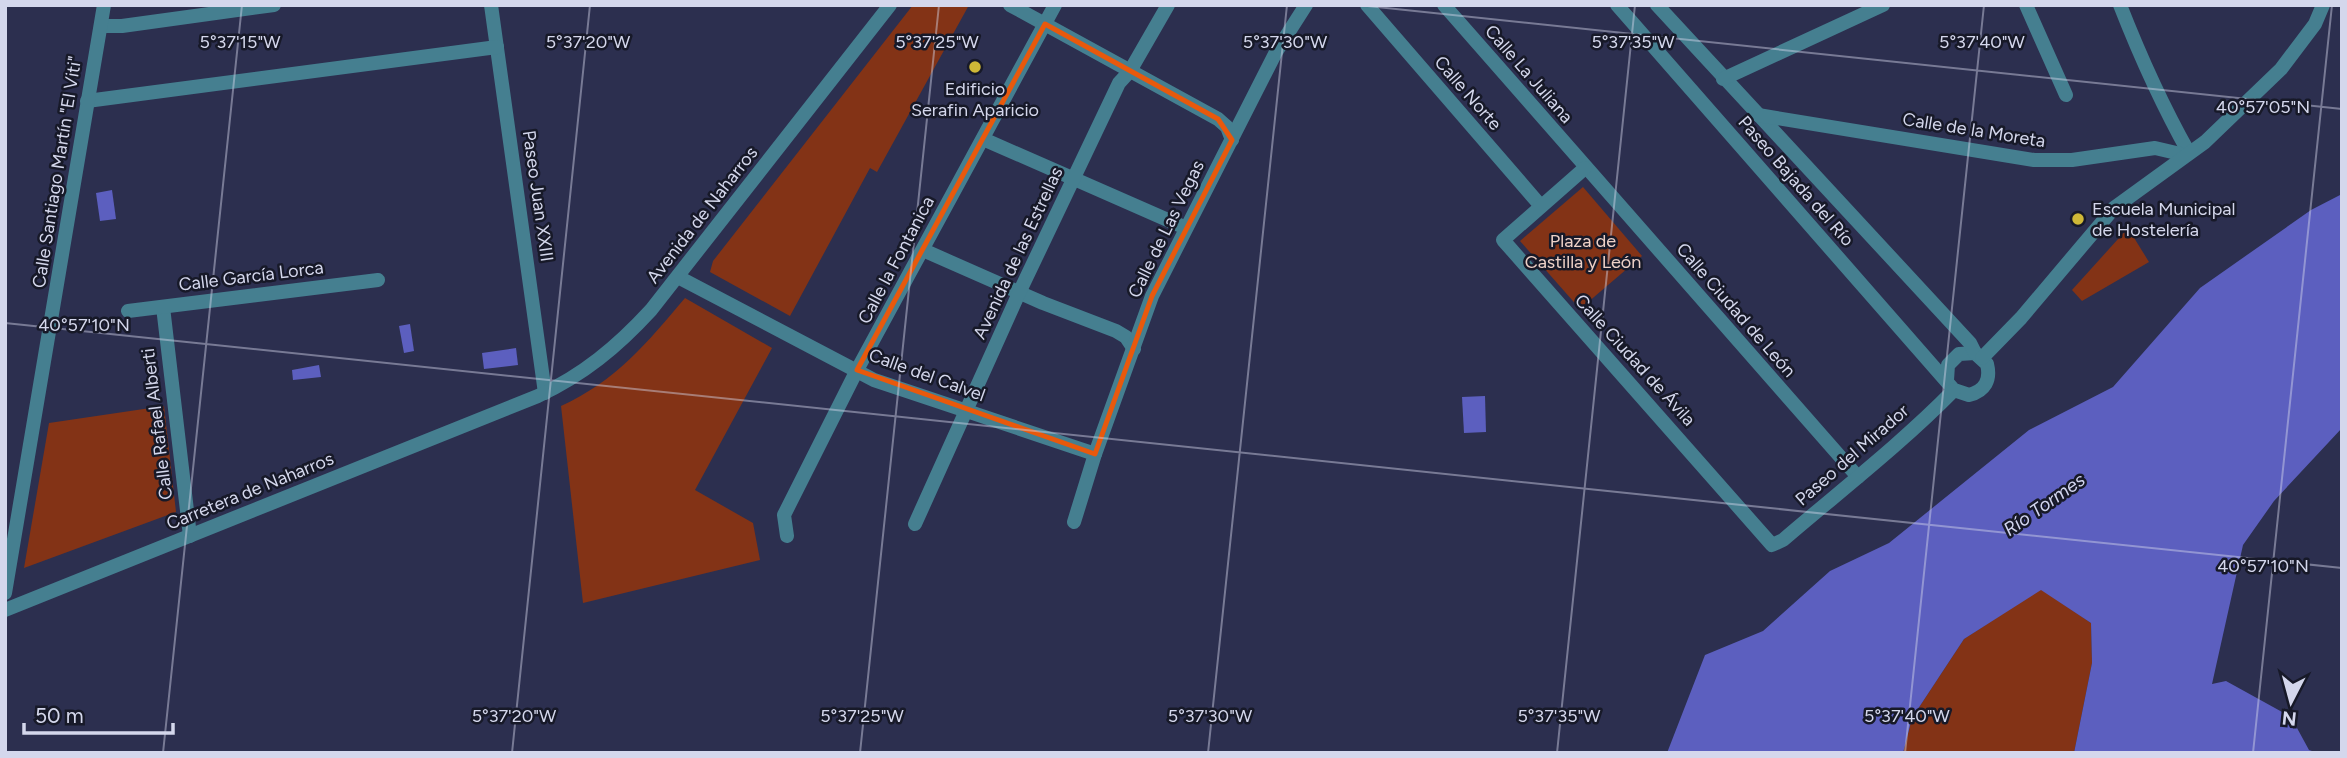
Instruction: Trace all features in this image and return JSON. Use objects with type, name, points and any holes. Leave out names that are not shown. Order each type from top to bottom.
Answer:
[{"type":"street","name":"Calle Santiago Martín \"El Viti\"","points":[[5,593],[104,5]]},
{"type":"street","points":[[101,26],[122,26],[275,5]]},
{"type":"street","name":"Paseo Juan XXIII","points":[[491,5],[545,393]]},
{"type":"street","name":"Avenida de Naharros","points":[[510,408],[545,393],[589,368],[626,337],[678,277],[890,5]]},
{"type":"street","points":[[1010,5],[1218,119],[1227,127],[1232,140]]},
{"type":"street","name":"Calle la Fontanica","points":[[787,536],[784,515],[857,370],[1055,5]]},
{"type":"street","name":"Avenida de las Estrellas","points":[[915,524],[1019,293],[1119,83],[1130,71],[1168,5]]},
{"type":"street","name":"Calle de Las Vegas","points":[[1074,522],[1095,454],[1152,296],[1276,52],[1306,5]]},
{"type":"street","name":"Calle Norte","points":[[1367,5],[1540,205]]},
{"type":"street","name":"Calle La Juliana","points":[[1444,5],[1585,168]]},
{"type":"street","name":"Paseo Bajada del Río","points":[[1617,5],[1950,385]]},
{"type":"street","name":"Paseo Bajada del Río","points":[[1657,5],[1970,343],[1978,355]]},
{"type":"street","points":[[1723,79],[1882,5]]},
{"type":"street","points":[[2026,5],[2066,94]]},
{"type":"street","points":[[2120,5],[2147,72],[2187,154]]},
{"type":"street","points":[[1978,355],[2021,318],[2114,208],[2205,142],[2281,69],[2315,24],[2323,5]]},
{"type":"street","points":[[88,101],[497,47]]},
{"type":"street","name":"Calle de la Moreta","points":[[1758,115],[2034,160],[2072,160],[2155,148],[2187,154]]},
{"type":"street","points":[[983,139],[1186,228]]},
{"type":"street","points":[[1540,205],[1585,168]]},
{"type":"street","name":"Calle Ciudad de León","points":[[1585,168],[1858,477]]},
{"type":"street","name":"Calle Ciudad de Ávila","points":[[1540,205],[1503,240],[1772,545]]},
{"type":"street","points":[[923,250],[1019,293],[1116,331],[1126,337],[1134,349]]},
{"type":"street","name":"Calle del Calvel","points":[[678,277],[874,380],[1095,454]]},
{"type":"street","name":"Calle García Lorca","points":[[128,311],[379,280]]},
{"type":"street","name":"Calle Rafael Alberti","points":[[163,307],[190,537]]},
{"type":"street","points":[[1959,354],[1978,355],[1987,364],[1989,372],[1984,388],[1969,395],[1950,385],[1948,365],[1952,358],[1959,354]]},
{"type":"street","name":"Paseo del Mirador","points":[[1772,545],[1783,541],[1930,414],[1950,385]]},
{"type":"street","name":"Carretera de Naharros","points":[[5,610],[510,408]]},
{"type":"highlighted area","points":[[1045,24],[1218,119],[1232,140],[1152,296],[1095,454],[857,370]]},
{"type":"green space","points":[[913,5],[969,5],[877,172],[870,168],[790,316],[710,272],[713,261]]},
{"type":"green space","name":"Plaza de Castilla y León","points":[[1583,187],[1642,256],[1580,309],[1520,241]]},
{"type":"green space","points":[[2128,228],[2149,262],[2082,301],[2072,290]]},
{"type":"green space","points":[[685,298],[772,348],[695,490],[753,523],[760,560],[583,603],[561,406],[598,385],[629,360]]},
{"type":"green space","points":[[164,406],[176,512],[24,568],[49,423]]},
{"type":"green space","points":[[2041,589],[2091,623],[2092,663],[2074,753],[1903,753],[1912,718],[1964,639]]},
{"type":"water","points":[[112,190],[116,219],[100,221],[96,193]]},
{"type":"water","name":"Río Tormes","points":[[2342,194],[2342,428],[2274,501],[2243,545],[2212,684],[2226,681],[2291,717],[2309,750],[2318,753],[2074,753],[2092,663],[2091,623],[2041,590],[1964,639],[1912,718],[1903,753],[1667,753],[1705,655],[1763,631],[1830,571],[1889,543],[2029,430],[2113,387],[2200,288],[2311,210]]},
{"type":"water","points":[[410,324],[414,351],[404,353],[399,326]]},
{"type":"water","points":[[516,348],[518,365],[484,369],[482,353]]},
{"type":"water","points":[[319,365],[321,377],[293,380],[292,370]]},
{"type":"water","points":[[1485,396],[1486,432],[1464,433],[1462,397]]},
{"type":"place","name":"Edificio Serafin Aparicio","points":[[975,67]]},
{"type":"place","name":"Escuela Municipal de Hostelería","points":[[2078,219]]}]
